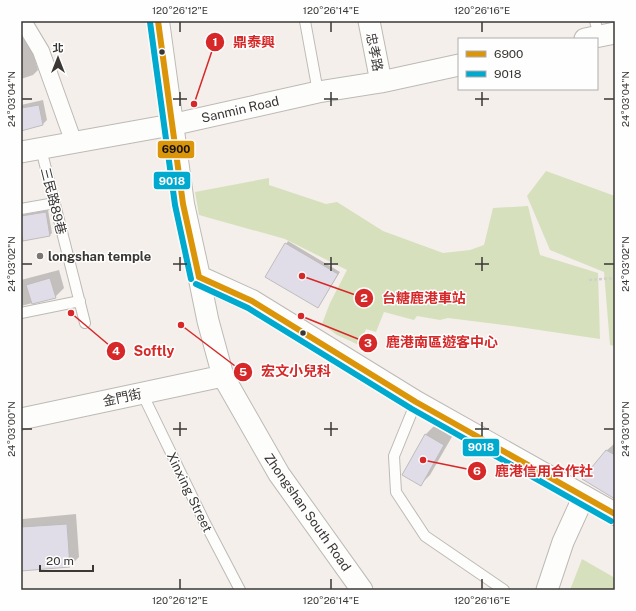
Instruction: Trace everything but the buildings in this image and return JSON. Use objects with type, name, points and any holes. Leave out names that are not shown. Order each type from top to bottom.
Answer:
[{"type":"street","points":[[23,21],[41,51],[74,143]]},
{"type":"street","points":[[158,21],[183,204],[199,277],[252,301],[416,402],[615,514]]},
{"type":"street","name":"忠孝路","points":[[369,21],[381,82]]},
{"type":"street","name":"Sanmin Road","points":[[21,152],[171,125],[318,92],[381,82],[458,65]]},
{"type":"street","name":"Zhongshan South Road","points":[[199,277],[208,321],[223,376],[279,474],[362,590]]},
{"type":"street","name":"金門街","points":[[21,419],[223,376]]},
{"type":"street","points":[[547,590],[563,542],[584,496]]},
{"type":"lane","points":[[305,21],[318,92]]},
{"type":"lane","name":"三民路89巷","points":[[41,149],[85,322]]},
{"type":"lane","points":[[21,209],[55,203]]},
{"type":"lane","points":[[21,313],[80,302]]},
{"type":"lane","name":"Xinxing Street","points":[[142,393],[205,523],[240,590]]},
{"type":"lane","points":[[416,402],[394,456],[396,492],[425,536],[504,590]]},
{"type":"path","points":[[589,280],[615,278]]},
{"type":"green space","points":[[546,171],[615,196],[615,346],[610,345],[604,272],[550,250],[527,196]]},
{"type":"green space","points":[[269,178],[269,185],[326,204],[337,202],[383,231],[443,253],[470,250],[484,245],[493,208],[528,206],[540,255],[598,273],[600,339],[448,318],[440,320],[417,316],[414,320],[384,312],[376,332],[366,329],[359,345],[337,335],[322,324],[330,303],[347,270],[285,239],[199,215],[195,192]]},
{"type":"green space","points":[[582,559],[615,578],[615,590],[570,590]]},
{"type":"transit line","name":"6900","points":[[158,21],[183,204],[199,277]]},
{"type":"transit line","name":"9018","points":[[150,22],[175,205],[191,279]]},
{"type":"transit line","name":"6900","points":[[199,277],[252,301],[416,402],[615,514]]},
{"type":"transit line","name":"9018","points":[[196,284],[248,308],[412,409],[611,521]]},
{"type":"place","name":"鼎泰興","points":[[194,104]]},
{"type":"place","name":"longshan temple","points":[[40,256]]},
{"type":"place","name":"台糖鹿港車站","points":[[302,276]]},
{"type":"place","name":"Softly","points":[[71,313]]},
{"type":"place","name":"鹿港南區遊客中心","points":[[301,316]]},
{"type":"place","name":"宏文小兒科","points":[[181,325]]},
{"type":"place","name":"鹿港信用合作社","points":[[423,460]]}]
